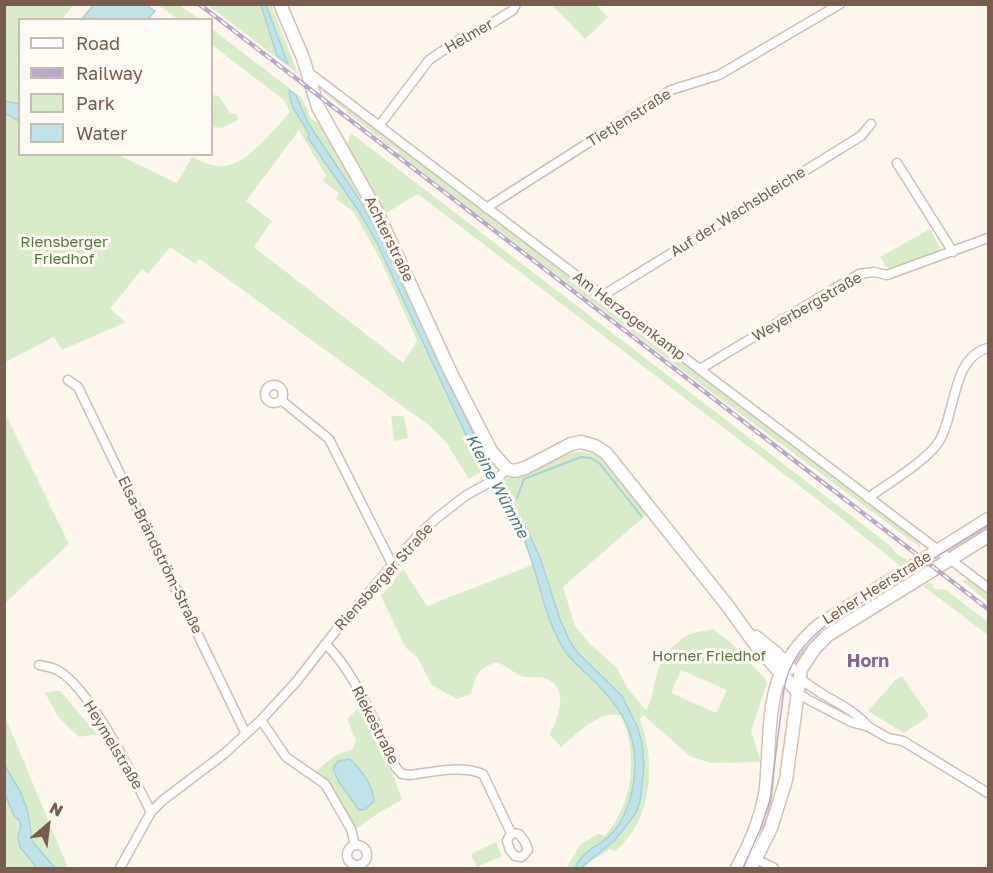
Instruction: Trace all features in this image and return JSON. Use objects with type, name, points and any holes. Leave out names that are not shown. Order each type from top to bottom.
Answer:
[{"type":"main road","name":"Achterstraße","points":[[284,7],[308,71],[318,107],[376,210],[450,371],[503,473]]},
{"type":"main road","name":"Riensberger Straße","points":[[503,473],[525,468],[571,444],[580,442],[606,453],[727,605],[783,668]]},
{"type":"main road","name":"Leher Heerstraße","points":[[783,668],[803,639],[819,625],[988,519]]},
{"type":"main road","name":"Leher Heerstraße","points":[[754,864],[779,808],[786,780],[799,677],[808,658],[828,635],[988,536]]},
{"type":"main road","points":[[783,668],[799,677]]},
{"type":"main road","points":[[783,668],[797,691]]},
{"type":"main road","points":[[737,868],[755,832],[762,809],[772,706],[783,668]]},
{"type":"street","name":"Helmer","points":[[379,126],[429,60],[463,37],[473,35],[513,10],[516,4]]},
{"type":"street","name":"Tietjenstraße","points":[[486,208],[671,90],[719,75],[840,4]]},
{"type":"street","name":"Am Herzogenkamp","points":[[308,71],[988,588]]},
{"type":"street","name":"Auf der Wachsbleiche","points":[[602,296],[861,136],[871,124]]},
{"type":"street","points":[[897,163],[953,252]]},
{"type":"street","name":"Weyerbergstraße","points":[[700,369],[859,274],[874,272],[887,276],[988,238]]},
{"type":"street","points":[[868,498],[931,452],[939,442],[961,375],[968,361],[988,348]]},
{"type":"street","name":"Elsa-Brändström-Straße","points":[[68,380],[78,387],[246,734]]},
{"type":"street","points":[[281,400],[329,439],[392,564]]},
{"type":"street","name":"Riensberger Straße","points":[[120,868],[151,812],[261,720],[296,682],[392,564],[437,518],[465,496],[503,473]]},
{"type":"street","name":"Riekestraße","points":[[326,644],[338,654],[396,768],[402,774],[410,775],[462,770],[483,774],[512,833]]},
{"type":"street","name":"Heymelstraße","points":[[39,665],[57,670],[70,679],[94,710],[151,812]]},
{"type":"street","points":[[799,677],[808,686],[860,717],[869,727]]},
{"type":"street","points":[[797,691],[807,699],[851,722],[869,727],[888,738],[903,741],[988,794]]},
{"type":"street","points":[[261,720],[286,756],[325,784],[351,829],[355,845]]},
{"type":"street","points":[[754,864],[774,868]]},
{"type":"green space","points":[[5,5],[73,5],[63,18],[18,18],[18,104],[5,101]]},
{"type":"green space","points":[[158,5],[179,5],[198,18],[177,18]]},
{"type":"green space","points":[[208,5],[261,5],[277,56],[287,62],[266,5],[271,5],[298,74]]},
{"type":"green space","points":[[552,5],[597,5],[608,17],[585,39]]},
{"type":"green space","name":"Riensberger Friedhof","points":[[213,30],[302,98],[311,119],[323,125],[371,214],[482,448],[494,465],[469,479],[446,442],[430,426],[200,259],[195,264],[170,247],[148,274],[142,269],[110,309],[126,322],[62,350],[54,337],[5,362],[5,113],[18,120],[18,156],[120,156],[177,183],[192,157],[216,166],[229,165],[248,155],[290,112],[284,100],[213,46]],"holes":[[[299,130],[326,176],[323,181],[339,193],[336,199],[354,212],[381,261],[417,341],[403,363],[254,247],[272,221],[246,201]]]},
{"type":"green space","points":[[322,86],[918,539],[921,548],[687,374],[397,153],[399,150],[389,146],[323,92]]},
{"type":"green space","points":[[213,95],[219,96],[230,113],[237,114],[238,120],[222,128],[213,127]]},
{"type":"green space","points":[[351,133],[888,544],[898,555],[908,560],[899,565],[835,513],[418,194],[386,213],[347,145]]},
{"type":"green space","points":[[930,229],[941,249],[891,269],[886,267],[880,257]]},
{"type":"green space","points":[[5,413],[69,544],[4,603]]},
{"type":"green space","points":[[391,416],[404,416],[408,438],[394,441]]},
{"type":"green space","name":"Horner Friedhof","points":[[575,452],[594,455],[605,461],[646,515],[563,587],[575,626],[589,643],[617,668],[628,689],[646,710],[662,661],[676,644],[696,632],[713,629],[730,642],[765,678],[767,683],[751,731],[761,762],[710,763],[690,756],[643,715],[640,719],[648,753],[649,771],[644,807],[628,838],[615,851],[609,849],[589,862],[585,868],[566,868],[581,844],[598,834],[605,836],[622,809],[627,794],[631,762],[630,746],[621,716],[605,716],[597,719],[561,747],[550,735],[559,711],[560,695],[557,688],[544,678],[521,676],[496,662],[478,673],[471,694],[457,699],[432,685],[417,657],[406,648],[381,596],[403,569],[427,606],[532,565],[521,532],[491,489],[502,480]],"holes":[[[681,670],[727,690],[716,713],[671,693]]]},
{"type":"green space","points":[[968,579],[988,595],[988,602],[962,581]]},
{"type":"green space","points":[[931,582],[934,589],[946,590],[988,622],[988,635],[923,586]]},
{"type":"green space","points":[[902,676],[929,716],[904,733],[868,711],[895,680]]},
{"type":"green space","points":[[60,691],[97,734],[79,737],[59,718],[45,693]]},
{"type":"green space","points":[[359,707],[394,777],[402,800],[378,813],[356,829],[333,788],[316,771],[336,755],[353,749],[356,741],[347,719]],"holes":[[[366,775],[373,794],[343,787],[339,782]]]},
{"type":"green space","points":[[4,714],[68,868],[5,868]]},
{"type":"green space","points":[[496,842],[502,856],[477,867],[471,854]]},
{"type":"water","points":[[94,4],[146,5],[155,11],[149,18],[83,18]]},
{"type":"water","points":[[261,5],[266,5],[288,64],[277,56]]},
{"type":"water","name":"Kleine Wümme","points":[[289,90],[296,95],[308,123],[359,199],[387,249],[492,474],[529,533],[569,640],[577,652],[622,696],[636,724],[642,742],[644,767],[640,801],[636,813],[615,840],[582,868],[575,868],[585,854],[614,831],[629,804],[635,763],[632,738],[628,727],[616,706],[571,658],[557,638],[521,532],[490,487],[377,243],[360,213],[308,138],[309,134],[291,103]]},
{"type":"water","points":[[5,101],[18,104],[18,120],[5,113]]},
{"type":"water","points":[[350,759],[363,773],[371,789],[374,801],[366,809],[359,810],[339,782],[333,769],[338,761]]},
{"type":"water","points":[[4,764],[21,793],[28,812],[32,841],[55,868],[37,868],[20,847],[18,837],[21,825],[14,816],[5,794]]},
{"type":"waterway","name":"Kleine Wümme","points":[[517,498],[524,479],[581,457],[591,458],[600,464],[642,517]]},
{"type":"tram line","points":[[743,868],[770,800],[784,689],[794,660],[813,637],[829,623],[988,525]]},
{"type":"railway","points":[[199,4],[988,609]]},
{"type":"district","name":"Horn","points":[[868,661]]}]
